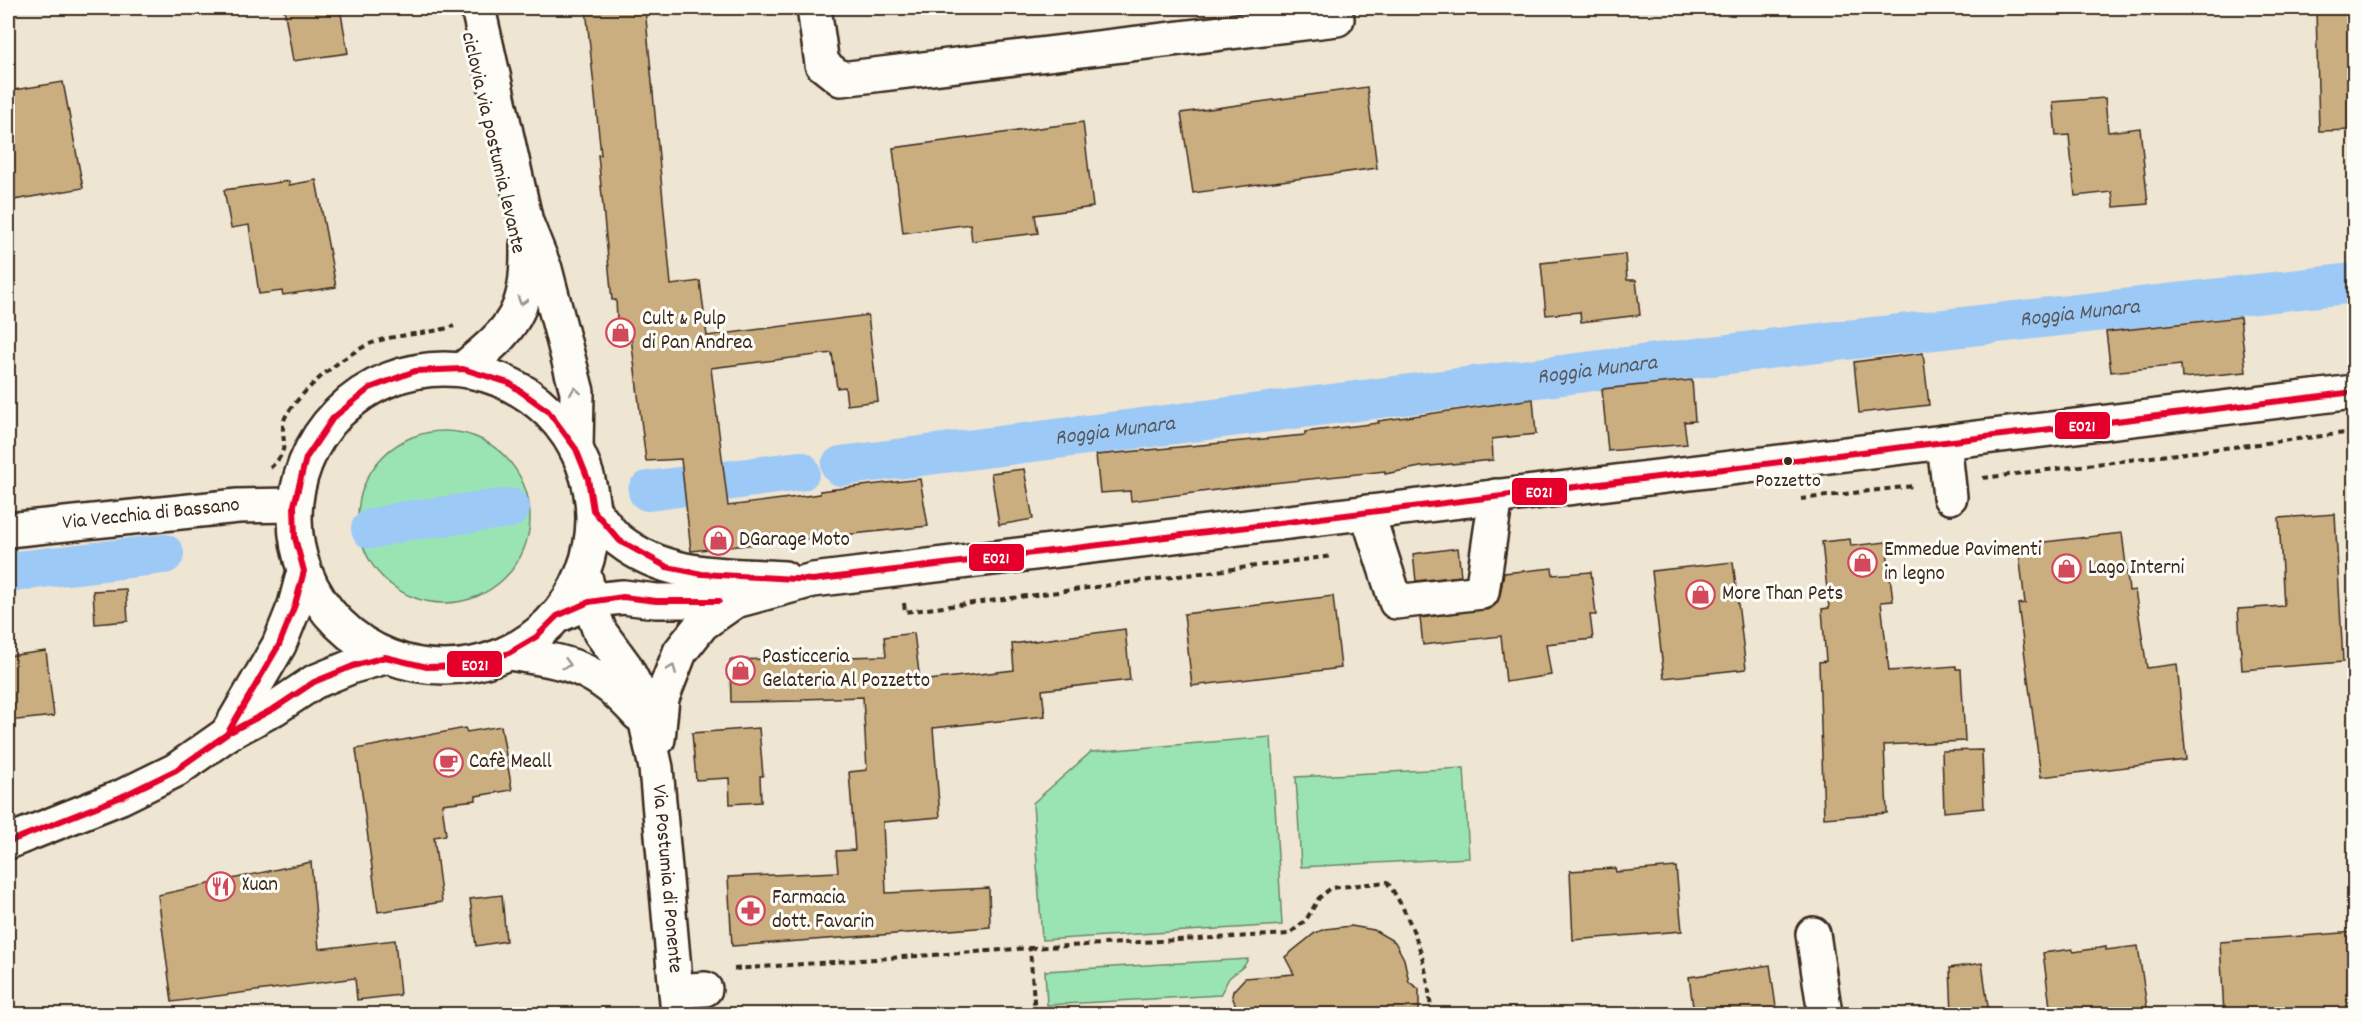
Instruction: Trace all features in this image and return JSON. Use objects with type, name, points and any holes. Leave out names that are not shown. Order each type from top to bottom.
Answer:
[{"type":"main road","points":[[478,8],[526,222],[545,269],[577,392],[576,449]]},
{"type":"main road","points":[[814,8],[822,64],[841,80],[1337,19]]},
{"type":"main road","points":[[463,369],[488,348],[515,318],[524,296],[527,273],[526,222]]},
{"type":"main road","points":[[463,369],[509,383],[548,411],[576,449],[588,479],[593,510],[591,541],[584,570],[573,594],[557,616],[536,637],[509,653],[469,666],[427,667],[385,657],[359,642],[336,622],[317,598],[304,571],[295,538],[294,504],[306,458],[333,418],[370,387],[415,371],[463,369]]},
{"type":"main road","points":[[557,616],[589,602],[623,597],[656,601],[735,601],[813,580],[2355,392]]},
{"type":"main road","points":[[1944,442],[1949,489]]},
{"type":"main road","points":[[1367,512],[1396,602],[1482,592],[1496,496]]},
{"type":"main road","name":"Via Vecchia di Bassano","points":[[8,530],[238,506],[294,504]]},
{"type":"main road","points":[[593,510],[620,541],[667,567],[702,574],[813,580]]},
{"type":"main road","name":"Via Postumia di Ponente","points":[[584,570],[589,602],[600,632],[625,666],[640,695],[656,768],[696,991]]},
{"type":"main road","points":[[227,734],[279,645],[296,605],[304,571]]},
{"type":"main road","name":"Via Postumia di Ponente","points":[[656,768],[662,698],[680,652],[702,624],[735,601]]},
{"type":"main road","name":"Via Postumia di Ponente","points":[[509,653],[568,663],[593,673],[626,699],[646,723]]},
{"type":"main road","points":[[8,842],[121,796],[167,774],[227,734],[275,708],[314,682],[353,666],[385,657]]},
{"type":"main road","points":[[1814,934],[1825,1014]]},
{"type":"path","points":[[262,472],[279,460],[286,442],[282,425],[286,415],[303,393],[330,369],[372,343],[459,324]]},
{"type":"path","points":[[1798,499],[1949,489],[2355,432]]},
{"type":"path","points":[[905,612],[1379,548]]},
{"type":"path","points":[[696,991],[1030,948],[1289,934],[1306,920],[1319,898],[1331,888],[1387,882],[1400,900],[1414,933],[1430,991],[1431,1014]]},
{"type":"path","points":[[1030,948],[1035,1014]]},
{"type":"green space","points":[[444,431],[477,438],[492,446],[504,457],[515,469],[523,484],[530,517],[523,550],[515,565],[504,577],[492,588],[477,596],[444,603],[411,596],[396,588],[384,577],[373,565],[365,550],[358,517],[365,484],[373,469],[384,457],[396,446],[411,438]]},
{"type":"green space","points":[[1271,737],[1282,925],[1042,940],[1033,803],[1091,752]]},
{"type":"green space","points":[[1464,768],[1469,858],[1301,867],[1296,777]]},
{"type":"green space","points":[[1248,959],[1244,966],[1229,978],[1220,995],[1047,1005],[1045,971]]},
{"type":"building","points":[[284,8],[340,8],[348,53],[293,61]]},
{"type":"building","points":[[586,8],[645,8],[671,285],[700,281],[707,336],[868,315],[878,401],[847,405],[845,387],[837,388],[832,353],[711,368],[728,506],[820,494],[820,491],[920,479],[928,526],[691,551],[681,459],[646,461],[631,337],[618,338],[616,300],[612,300],[598,155],[601,155]]},
{"type":"building","points":[[2316,8],[2355,8],[2355,130],[2319,131]]},
{"type":"building","points":[[63,82],[83,188],[8,201],[8,91]]},
{"type":"building","points":[[1367,87],[1377,168],[1193,193],[1181,113]]},
{"type":"building","points":[[2105,98],[2108,132],[2140,128],[2148,204],[2114,207],[2112,192],[2075,196],[2069,135],[2056,136],[2053,102]]},
{"type":"building","points":[[1083,122],[1093,207],[1035,215],[1038,233],[972,241],[970,224],[903,233],[893,148]]},
{"type":"building","points":[[316,180],[336,287],[283,295],[282,291],[259,294],[249,225],[231,228],[224,190],[289,181],[289,185]]},
{"type":"building","points":[[1625,254],[1627,280],[1636,280],[1640,315],[1581,322],[1580,312],[1546,315],[1541,263]]},
{"type":"building","points":[[2240,317],[2246,372],[2182,378],[2181,365],[2111,372],[2106,332]]},
{"type":"building","points":[[1923,353],[1929,405],[1859,413],[1854,362]]},
{"type":"building","points":[[1692,380],[1695,421],[1684,422],[1687,444],[1608,451],[1602,389]]},
{"type":"building","points":[[1533,399],[1536,434],[1492,439],[1493,460],[1420,467],[1385,474],[1385,471],[1263,484],[1131,501],[1130,491],[1100,493],[1096,455],[1305,435],[1305,432]]},
{"type":"building","points":[[1024,469],[1033,519],[999,525],[991,473]]},
{"type":"building","points":[[2335,514],[2343,662],[2242,670],[2238,609],[2284,606],[2279,518]]},
{"type":"building","points":[[2122,533],[2129,591],[2135,590],[2147,668],[2177,664],[2186,760],[2041,777],[2018,604],[2025,603],[2018,545]]},
{"type":"building","points":[[1850,539],[1851,546],[1886,542],[1893,601],[1881,602],[1889,671],[1956,666],[1956,669],[1961,669],[1965,741],[1884,745],[1887,813],[1824,818],[1819,662],[1826,661],[1822,609],[1829,608],[1822,542]]},
{"type":"building","points":[[1458,548],[1461,576],[1416,581],[1413,554]]},
{"type":"building","points":[[1733,562],[1746,669],[1664,678],[1652,571]]},
{"type":"building","points":[[1552,568],[1553,575],[1591,572],[1596,615],[1590,615],[1593,639],[1546,644],[1551,675],[1506,682],[1501,636],[1423,645],[1420,618],[1491,608],[1497,603],[1500,595],[1504,573]]},
{"type":"building","points":[[126,589],[128,621],[95,624],[93,591]]},
{"type":"building","points":[[1333,596],[1341,668],[1192,686],[1184,614]]},
{"type":"building","points":[[1125,629],[1130,680],[1042,690],[1045,716],[933,728],[940,817],[883,822],[886,893],[989,888],[990,927],[732,946],[728,877],[838,872],[836,851],[855,850],[849,772],[867,770],[863,697],[731,702],[730,660],[886,656],[884,637],[914,633],[920,681],[1014,670],[1012,644]]},
{"type":"building","points":[[46,651],[54,716],[8,721],[8,656]]},
{"type":"building","points":[[501,726],[512,790],[476,796],[476,800],[442,804],[446,835],[434,837],[442,902],[378,912],[356,749],[465,728],[467,732]]},
{"type":"building","points":[[759,728],[763,776],[760,776],[761,802],[730,804],[729,778],[696,780],[692,733]]},
{"type":"building","points":[[1982,750],[1984,808],[1944,812],[1942,751]]},
{"type":"building","points":[[311,862],[319,949],[395,940],[400,995],[357,1000],[355,978],[172,1002],[158,895]]},
{"type":"building","points":[[1676,867],[1682,931],[1573,940],[1570,871],[1615,868],[1616,872]]},
{"type":"building","points":[[502,895],[506,941],[476,946],[470,899]]},
{"type":"building","points":[[1351,926],[1374,930],[1395,942],[1404,959],[1409,982],[1419,989],[1419,1014],[1239,1014],[1232,996],[1233,991],[1245,978],[1294,974],[1285,957],[1315,933],[1325,929]]},
{"type":"building","points":[[2355,932],[2355,1014],[2224,1014],[2220,942]]},
{"type":"building","points":[[2138,946],[2148,1014],[2051,1014],[2043,953],[2072,949],[2074,952],[2106,947],[2106,950]]},
{"type":"building","points":[[1982,963],[1989,1014],[1952,1014],[1950,968]]},
{"type":"building","points":[[1770,965],[1777,1014],[1694,1014],[1689,977]]},
{"type":"waterway","name":"Roggia Munara","points":[[841,466],[1792,346],[2354,283]]},
{"type":"waterway","name":"Roggia Munara","points":[[648,491],[800,471]]},
{"type":"waterway","name":"Roggia Munara","points":[[371,529],[405,521],[510,508]]},
{"type":"waterway","name":"Roggia Munara","points":[[8,572],[164,554]]},
{"type":"transit line","name":"E021","points":[[8,842],[121,797],[176,770],[227,734],[279,645],[295,605],[304,571],[295,538],[294,505],[306,458],[333,418],[370,388],[415,371],[463,369],[509,383],[548,411],[576,449],[588,479],[593,510],[620,541],[667,567],[702,574],[813,580],[2354,392]]},
{"type":"transit line","name":"E021","points":[[232,731],[275,708],[314,682],[353,666],[385,657],[427,667],[469,666],[509,653],[536,637],[557,616],[589,602],[623,597],[656,601],[719,601]]},
{"type":"place","name":"Cult & Pulp di Pan Andrea","points":[[621,332]]},
{"type":"place","name":"Pozzetto","points":[[1788,461]]},
{"type":"place","name":"DGarage Moto","points":[[718,541]]},
{"type":"place","name":"Emmedue Pavimenti in legno","points":[[1863,563]]},
{"type":"place","name":"Lago Interni","points":[[2067,569]]},
{"type":"place","name":"More Than Pets","points":[[1701,595]]},
{"type":"place","name":"Pasticceria Gelateria Al Pozzetto","points":[[741,670]]},
{"type":"place","name":"Cafè Meall","points":[[448,763]]},
{"type":"place","name":"Xuan","points":[[221,886]]},
{"type":"place","name":"Farmacia dott. Favarin","points":[[751,911]]}]
